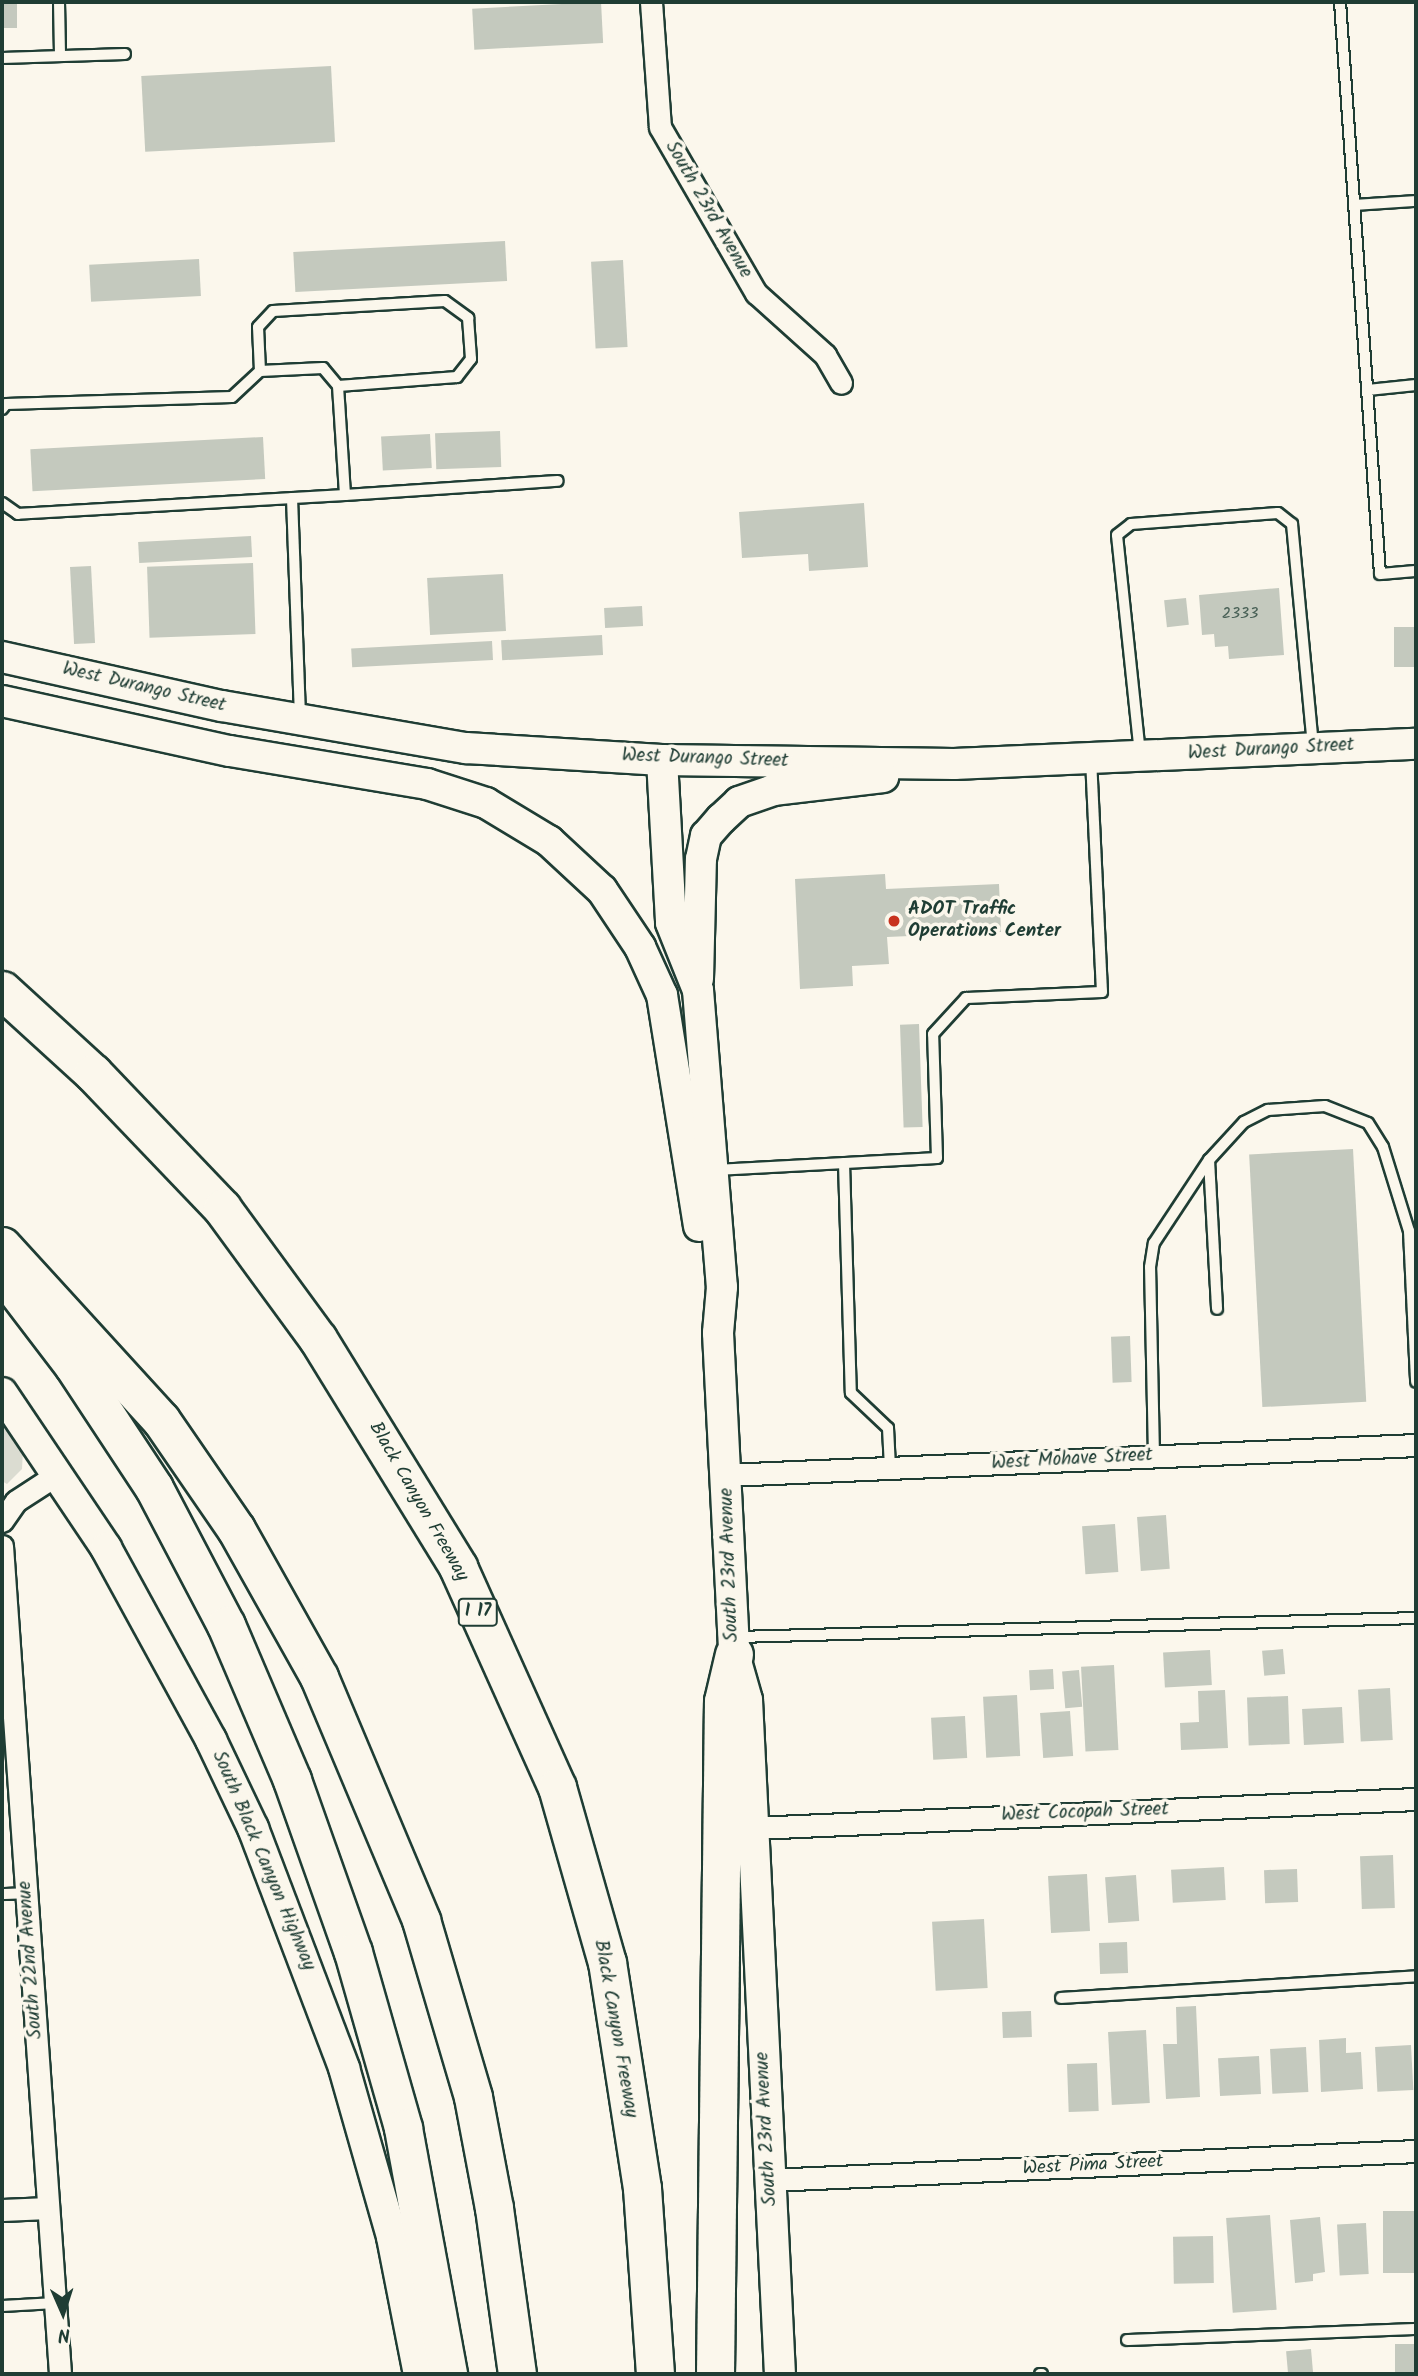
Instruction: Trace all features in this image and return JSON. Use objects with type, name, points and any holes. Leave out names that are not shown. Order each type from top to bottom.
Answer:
[{"type":"highway","name":"Black Canyon Freeway","points":[[2,990],[93,1073],[222,1208],[318,1339],[458,1567],[557,1787],[607,1962],[642,2188],[655,2374]]},
{"type":"highway","points":[[2,1247],[161,1420],[236,1529],[319,1677],[421,1920],[473,2097],[494,2208],[517,2374]]},
{"type":"highway","points":[[2,1272],[73,1365],[154,1488],[226,1625],[292,1780],[353,1952],[403,2128],[448,2374]]},
{"type":"highway","points":[[716,2374],[723,1701],[734,1646]]},
{"type":"main road","points":[[2,644],[68,670]]},
{"type":"main road","name":"West Durango Street","points":[[2,657],[300,719],[466,748],[662,760],[954,764],[1416,744]]},
{"type":"main road","points":[[2,701],[230,751],[428,783],[486,803],[550,841],[602,890],[640,947],[662,995],[718,1333]]},
{"type":"main road","name":"South 23rd Avenue","points":[[662,760],[671,923],[698,990],[722,1287],[718,1333],[734,1646],[747,1700],[780,2374]]},
{"type":"main road","points":[[698,990],[701,859],[706,836],[739,802],[773,790],[825,787],[954,764]]},
{"type":"main road","name":"South Black Canyon Highway","points":[[2,1393],[119,1572],[211,1740],[253,1828],[344,2068],[393,2237],[419,2374]]},
{"type":"street","name":"South 23rd Avenue","points":[[651,2],[660,127],[756,293],[825,355],[841,383]]},
{"type":"street","name":"West Mohave Street","points":[[727,1475],[1416,1445]]},
{"type":"street","points":[[2,1521],[9,1500],[56,1475]]},
{"type":"street","name":"South 22nd Avenue","points":[[2,1546],[8,1734],[26,1893],[60,2374]]},
{"type":"street","name":"West Cocopah Street","points":[[754,1828],[1416,1799]]},
{"type":"street","name":"West Pima Street","points":[[770,2180],[1416,2151]]},
{"type":"street","points":[[2,2210],[48,2208]]},
{"type":"lane","points":[[59,2],[60,56]]},
{"type":"lane","points":[[1340,2],[1380,574],[1416,571]]},
{"type":"lane","points":[[2,58],[125,54]]},
{"type":"lane","points":[[1355,205],[1416,201]]},
{"type":"lane","points":[[260,370],[258,327],[273,311],[445,301],[468,318],[471,359],[457,377],[338,386]]},
{"type":"lane","points":[[2,409],[6,404],[232,397],[260,370],[323,368],[338,386],[345,495]]},
{"type":"lane","points":[[1368,390],[1416,386]]},
{"type":"lane","points":[[2,503],[18,514],[558,481]]},
{"type":"lane","points":[[292,498],[300,719]]},
{"type":"lane","points":[[1140,757],[1117,535],[1131,524],[1278,513],[1292,524],[1313,748]]},
{"type":"lane","points":[[713,1170],[937,1158],[933,1034],[966,998],[1102,992],[1091,759]]},
{"type":"lane","points":[[1154,1457],[1151,1256],[1154,1243],[1209,1160],[1244,1122],[1268,1110],[1325,1106],[1368,1123],[1394,1171],[1409,1231],[1416,1382]]},
{"type":"lane","points":[[1209,1160],[1217,1309]]},
{"type":"lane","points":[[844,1163],[851,1393],[888,1428],[890,1468]]},
{"type":"lane","points":[[734,1646],[1416,1618]]},
{"type":"lane","points":[[2,1894],[26,1893]]},
{"type":"lane","points":[[1061,1998],[1416,1976]]},
{"type":"lane","points":[[2,2306],[55,2303]]},
{"type":"lane","points":[[1127,2340],[1416,2329]]},
{"type":"shaded area","points":[[2,1416],[23,1449],[22,1469],[7,1484],[2,1481]]},
{"type":"building","points":[[2,2],[17,2],[17,28],[2,28]]},
{"type":"building","points":[[601,2],[603,43],[474,50],[472,9]]},
{"type":"building","points":[[331,66],[335,142],[145,152],[141,76]]},
{"type":"building","points":[[505,241],[507,281],[295,292],[293,252]]},
{"type":"building","points":[[199,259],[201,296],[91,302],[89,265]]},
{"type":"building","points":[[623,260],[628,347],[596,349],[591,262]]},
{"type":"building","points":[[500,431],[501,467],[436,469],[435,433]]},
{"type":"building","points":[[430,434],[432,468],[383,471],[381,437]]},
{"type":"building","points":[[263,437],[265,479],[33,491],[30,449]]},
{"type":"building","points":[[864,503],[868,567],[809,571],[808,554],[742,558],[739,512]]},
{"type":"building","points":[[251,536],[252,557],[139,563],[138,542]]},
{"type":"building","points":[[253,563],[255,634],[150,638],[147,567]]},
{"type":"building","points":[[91,566],[95,643],[74,644],[70,567]]},
{"type":"building","points":[[503,574],[506,631],[430,635],[427,578]]},
{"type":"building","points":[[1279,588],[1284,655],[1229,659],[1228,646],[1215,647],[1214,634],[1202,635],[1199,595]]},
{"type":"building","points":[[1186,598],[1189,625],[1167,627],[1164,600]]},
{"type":"building","points":[[642,606],[643,626],[605,628],[604,608]]},
{"type":"building","points":[[1394,627],[1416,627],[1416,667],[1394,667]]},
{"type":"building","points":[[602,635],[603,655],[502,660],[501,640]]},
{"type":"building","points":[[492,641],[493,660],[352,667],[351,648]]},
{"type":"building","points":[[885,874],[886,889],[999,884],[1001,932],[887,937],[889,964],[852,966],[853,986],[800,989],[795,879]]},
{"type":"building","points":[[919,1024],[923,1127],[904,1128],[900,1025]]},
{"type":"building","points":[[1353,1149],[1366,1402],[1262,1407],[1249,1154]]},
{"type":"building","points":[[1130,1336],[1132,1382],[1113,1383],[1111,1337]]},
{"type":"building","points":[[1166,1515],[1170,1569],[1141,1571],[1137,1517]]},
{"type":"building","points":[[1115,1524],[1118,1572],[1085,1574],[1082,1526]]},
{"type":"building","points":[[1283,1649],[1285,1674],[1264,1676],[1262,1651]]},
{"type":"building","points":[[1210,1650],[1212,1685],[1165,1687],[1163,1652]]},
{"type":"building","points":[[1114,1665],[1118,1750],[1085,1752],[1081,1667]]},
{"type":"building","points":[[1053,1669],[1054,1689],[1030,1690],[1029,1670]]},
{"type":"building","points":[[1079,1670],[1082,1707],[1065,1708],[1062,1671]]},
{"type":"building","points":[[1390,1688],[1393,1740],[1361,1742],[1358,1690]]},
{"type":"building","points":[[1225,1690],[1228,1748],[1181,1750],[1180,1723],[1199,1722],[1198,1691]]},
{"type":"building","points":[[1017,1695],[1020,1756],[986,1758],[983,1697]]},
{"type":"building","points":[[1288,1696],[1290,1744],[1249,1745],[1247,1697]]},
{"type":"building","points":[[1342,1707],[1344,1743],[1304,1745],[1302,1709]]},
{"type":"building","points":[[1070,1711],[1073,1756],[1043,1758],[1040,1713]]},
{"type":"building","points":[[965,1716],[967,1758],[933,1760],[931,1718]]},
{"type":"building","points":[[1393,1855],[1395,1908],[1362,1909],[1360,1856]]},
{"type":"building","points":[[1224,1867],[1226,1900],[1173,1903],[1171,1870]]},
{"type":"building","points":[[1297,1869],[1298,1902],[1265,1903],[1264,1870]]},
{"type":"building","points":[[1087,1874],[1090,1931],[1051,1933],[1048,1876]]},
{"type":"building","points":[[1136,1875],[1139,1921],[1108,1923],[1105,1877]]},
{"type":"building","points":[[984,1919],[988,1988],[936,1991],[932,1922]]},
{"type":"building","points":[[1127,1942],[1128,1973],[1100,1974],[1099,1943]]},
{"type":"building","points":[[1196,2006],[1200,2097],[1166,2099],[1163,2044],[1177,2044],[1176,2007]]},
{"type":"building","points":[[1031,2011],[1032,2037],[1003,2038],[1002,2012]]},
{"type":"building","points":[[1146,2030],[1150,2103],[1112,2105],[1108,2032]]},
{"type":"building","points":[[1346,2038],[1346,2053],[1361,2052],[1363,2089],[1321,2092],[1319,2040]]},
{"type":"building","points":[[1411,2045],[1413,2090],[1377,2092],[1375,2047]]},
{"type":"building","points":[[1306,2047],[1308,2092],[1272,2094],[1270,2049]]},
{"type":"building","points":[[1259,2056],[1261,2094],[1220,2096],[1218,2058]]},
{"type":"building","points":[[1097,2063],[1099,2111],[1069,2112],[1067,2064]]},
{"type":"building","points":[[1383,2211],[1416,2211],[1416,2273],[1383,2273]]},
{"type":"building","points":[[1270,2215],[1277,2310],[1233,2313],[1226,2218]]},
{"type":"building","points":[[1320,2217],[1325,2272],[1313,2274],[1313,2281],[1295,2283],[1290,2220]]},
{"type":"building","points":[[1366,2223],[1369,2274],[1340,2275],[1337,2225]]},
{"type":"building","points":[[1213,2236],[1214,2283],[1174,2284],[1173,2237]]},
{"type":"building","points":[[1395,2344],[1416,2344],[1416,2374],[1395,2374]]},
{"type":"building","points":[[1311,2349],[1313,2374],[1288,2374],[1286,2351]]},
{"type":"place","name":"ADOT Traffic Operations Center","points":[[894,921]]}]
